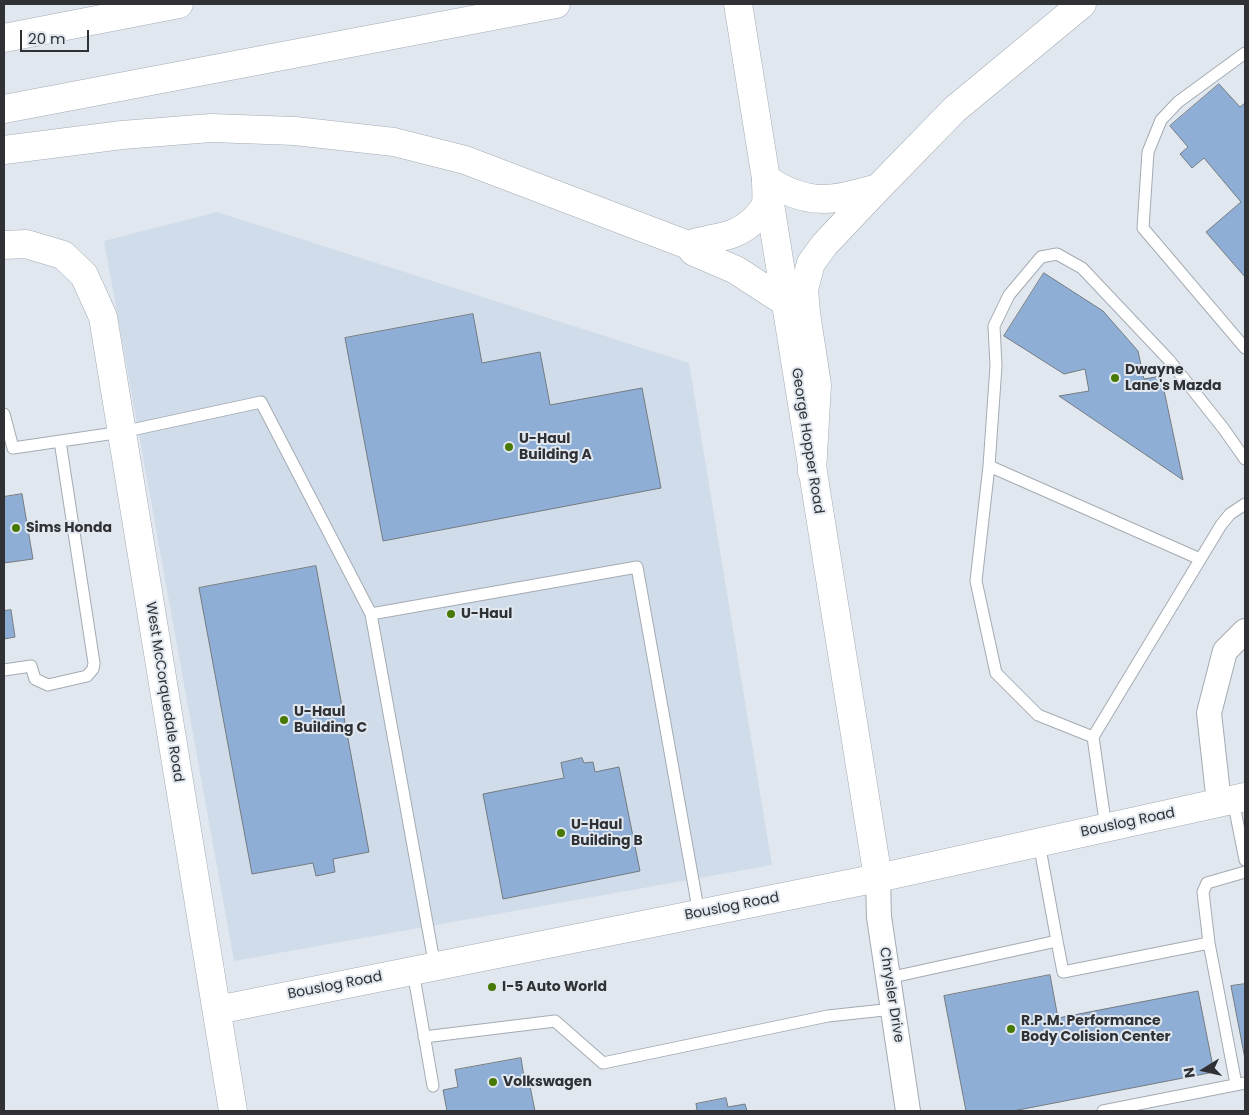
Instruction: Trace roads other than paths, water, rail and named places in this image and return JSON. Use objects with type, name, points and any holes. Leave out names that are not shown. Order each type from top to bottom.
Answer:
[{"type":"main road","points":[[4,38],[179,4]]},
{"type":"main road","points":[[4,109],[556,4]]},
{"type":"main road","points":[[812,472],[817,385],[804,289],[811,263],[825,244],[955,109],[1082,4]]},
{"type":"main road","name":"George Hopper Road","points":[[739,8],[878,878]]},
{"type":"main road","points":[[4,150],[122,135],[212,128],[295,131],[394,142],[465,160],[688,245],[694,252],[736,270],[785,302]]},
{"type":"main road","points":[[766,179],[800,197],[816,199],[834,199],[878,188]]},
{"type":"main road","points":[[688,245],[739,232],[748,226],[760,214],[766,203],[766,179]]},
{"type":"main road","name":"West McCorquedale Road","points":[[4,245],[26,244],[63,255],[84,275],[103,317],[233,1111]]},
{"type":"main road","name":"Bouslog Road","points":[[217,1010],[878,878],[1232,800]]},
{"type":"street","points":[[1232,800],[1209,713],[1225,651],[1245,632]]},
{"type":"street","name":"Chrysler Drive","points":[[878,878],[879,917],[908,1111]]},
{"type":"lane","points":[[1245,53],[1178,102],[1161,120],[1148,152],[1143,228],[1245,348]]},
{"type":"lane","points":[[1093,737],[1038,715],[996,673],[976,581],[989,466],[996,366],[994,326],[1009,296],[1041,258],[1057,254],[1082,268],[1169,360],[1245,459]]},
{"type":"lane","points":[[4,414],[13,448],[122,432],[261,402],[371,614],[424,969],[424,1037],[433,1086]]},
{"type":"lane","points":[[4,670],[31,666],[35,679],[48,685],[87,676],[93,669],[94,663],[60,441]]},
{"type":"lane","points":[[989,466],[1200,559]]},
{"type":"lane","points":[[1106,828],[1093,737],[1221,525],[1230,514],[1245,504]]},
{"type":"lane","points":[[371,614],[637,567],[699,914]]},
{"type":"lane","points":[[1232,800],[1245,860]]},
{"type":"lane","points":[[1039,843],[1063,972],[1210,943]]},
{"type":"lane","points":[[1103,1111],[1241,1083],[1210,943],[1203,892],[1207,883],[1245,872]]},
{"type":"lane","points":[[888,978],[1057,941]]},
{"type":"lane","points":[[424,1037],[555,1021],[603,1063],[828,1016],[893,1009]]},
{"type":"place","name":"Dwayne Lane's Mazda","points":[[1115,378]]},
{"type":"place","name":"U-Haul Building A","points":[[509,447]]},
{"type":"place","name":"Sims Honda","points":[[16,528]]},
{"type":"place","name":"U-Haul","points":[[451,614]]},
{"type":"place","name":"U-Haul Building C","points":[[284,720]]},
{"type":"place","name":"U-Haul Building B","points":[[561,833]]},
{"type":"place","name":"I-5 Auto World","points":[[492,987]]},
{"type":"place","name":"R.P.M. Performance Body Colision Center","points":[[1011,1029]]},
{"type":"place","name":"Volkswagen","points":[[493,1082]]}]
